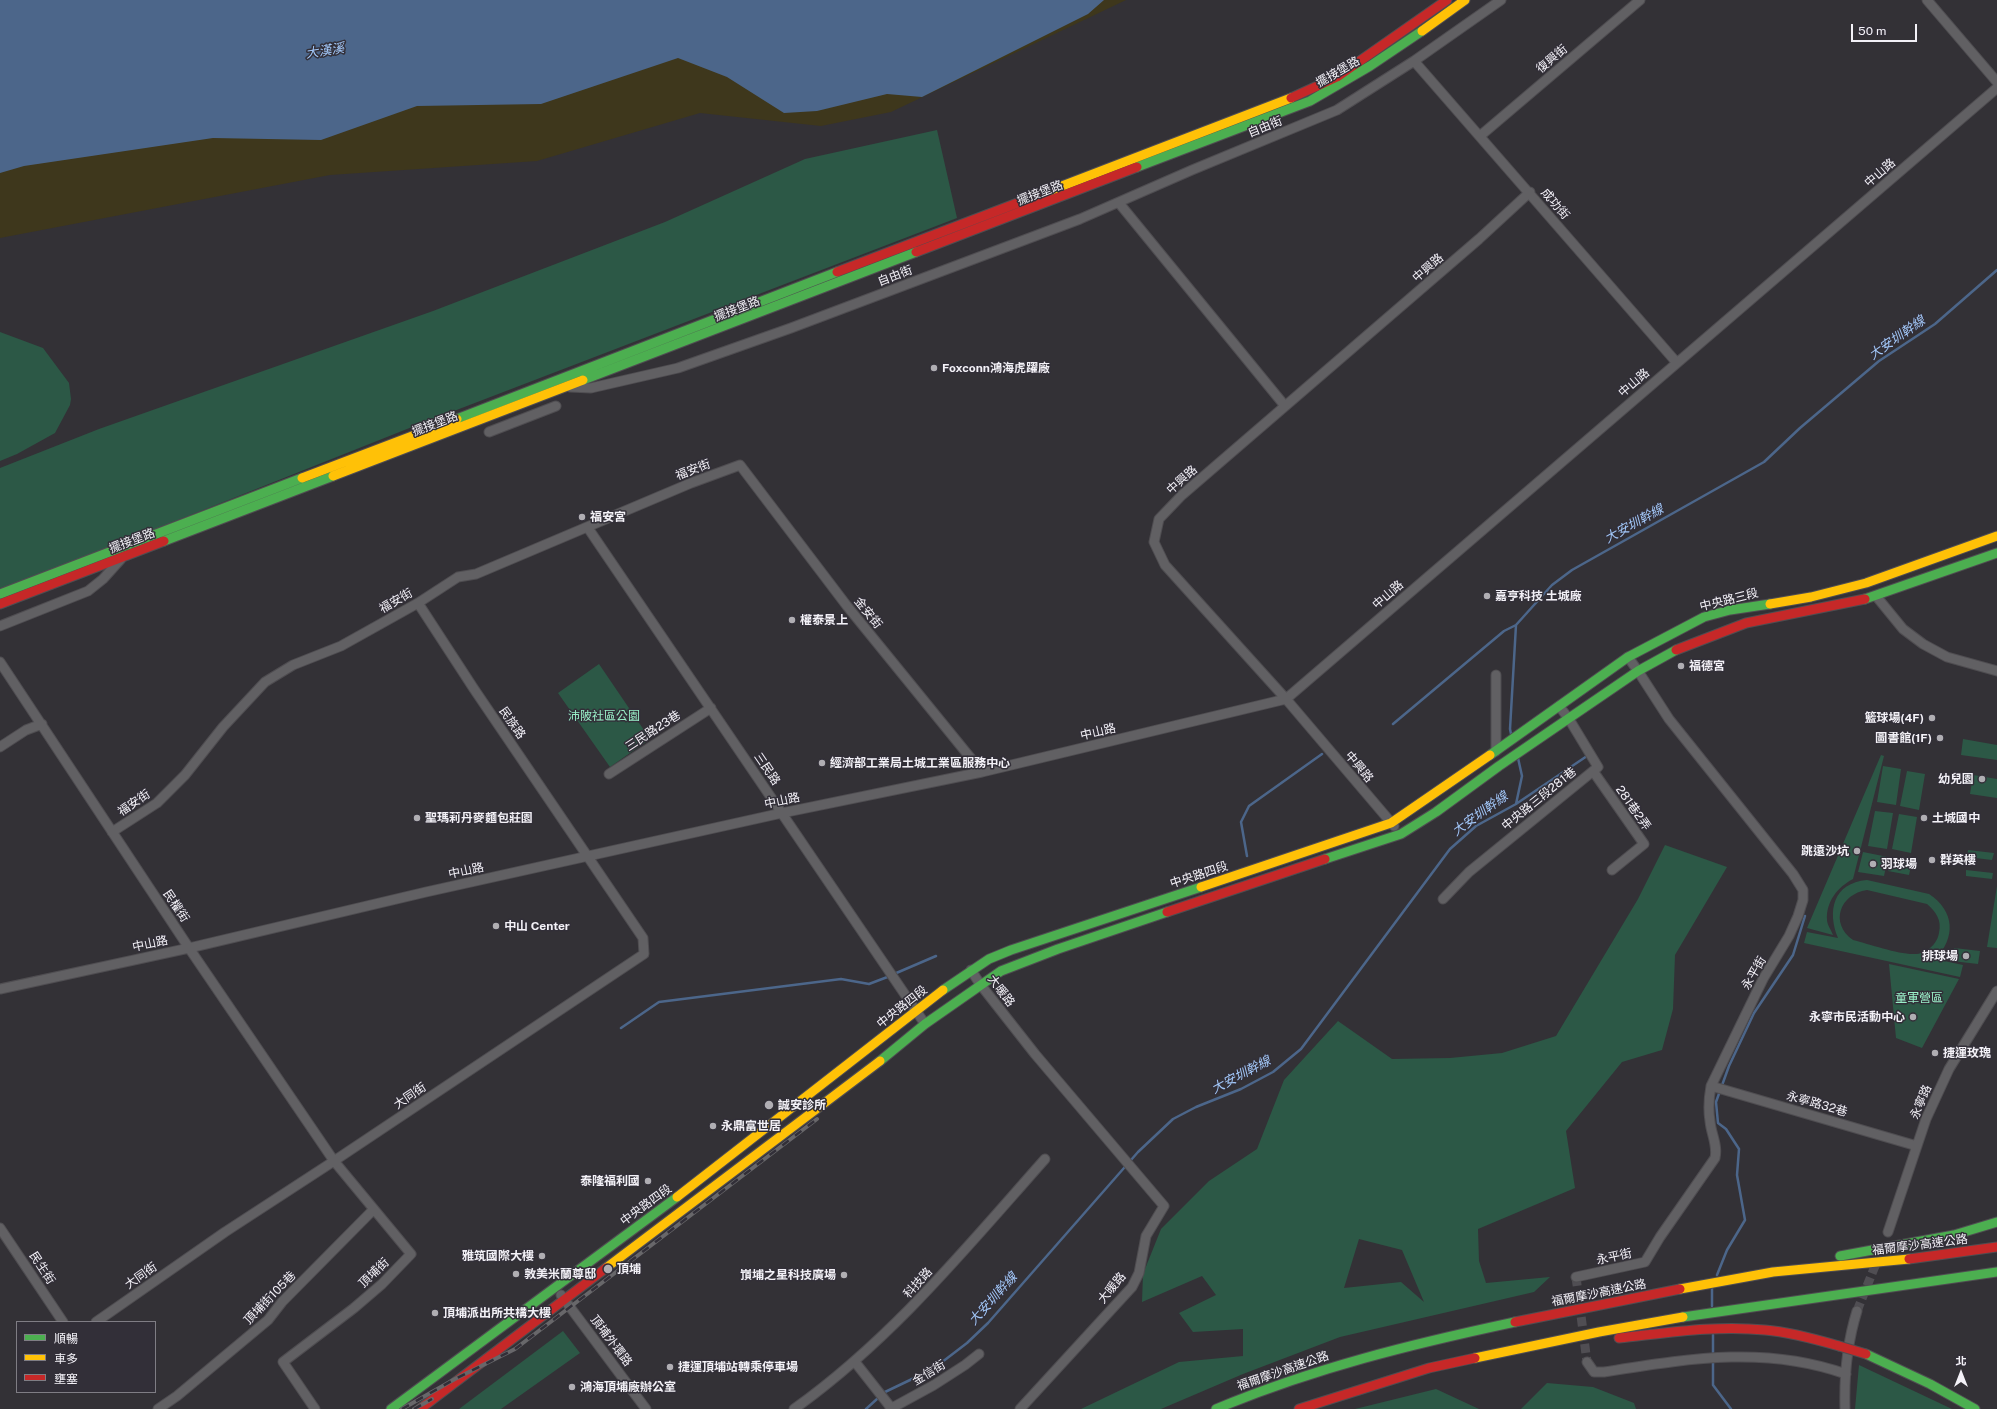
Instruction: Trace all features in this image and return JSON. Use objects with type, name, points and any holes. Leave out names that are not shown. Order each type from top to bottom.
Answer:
[{"type":"main road","name":"擺接堡路","points":[[0,594],[1294,97],[1337,77],[1365,60],[1448,0]]},
{"type":"main road","name":"擺接堡路","points":[[0,604],[1310,101],[1346,83],[1376,64],[1465,0]]},
{"type":"main road","name":"中央路三段","points":[[1496,751],[1628,657],[1704,617],[1730,610],[1811,597],[1866,583],[1997,536]]},
{"type":"main road","points":[[1569,719],[1638,671],[1670,653],[1727,629],[1746,623],[1842,605],[1876,596],[1997,553]]},
{"type":"main road","name":"中央路四段","points":[[420,1409],[564,1298],[877,1064],[925,1024],[980,984],[1001,971],[1058,949],[1401,834],[1436,812],[1499,766],[1569,719]]},
{"type":"main road","name":"中央路四段","points":[[392,1409],[711,1172],[971,970],[989,959],[1011,950],[1336,843],[1391,823],[1496,751]]},
{"type":"main road","points":[[1773,1272],[1814,1261],[1954,1235],[1997,1222]]},
{"type":"main road","name":"福爾摩沙高速公路","points":[[1216,1409],[1257,1392],[1330,1367],[1420,1342],[1597,1304],[1773,1272],[1905,1260],[1997,1247]]},
{"type":"main road","points":[[1299,1409],[1429,1368],[1599,1332],[1713,1312],[1997,1272]]},
{"type":"main road","points":[[1429,1368],[1600,1340],[1713,1330],[1764,1330],[1803,1336],[1866,1354],[1930,1384],[1975,1409]]},
{"type":"street","name":"自由街","points":[[567,387],[591,388],[678,368],[792,328],[1119,203],[1192,170],[1337,110],[1414,61],[1502,0]]},
{"type":"street","name":"復興街","points":[[1480,136],[1640,0]]},
{"type":"street","points":[[1927,0],[1997,82]]},
{"type":"street","name":"成功街","points":[[1414,61],[1530,192],[1677,363]]},
{"type":"street","name":"中山路","points":[[0,988],[189,948],[426,892],[782,813],[982,772],[1286,699],[1997,88]]},
{"type":"street","name":"中興路","points":[[1401,834],[1286,699],[1165,565],[1154,542],[1159,519],[1182,495],[1473,244],[1530,192]]},
{"type":"street","points":[[1119,203],[1285,406]]},
{"type":"street","points":[[489,432],[556,406]]},
{"type":"street","name":"福安街","points":[[112,832],[157,802],[180,780],[224,727],[266,682],[293,665],[341,646],[418,603],[458,577],[476,574],[588,528],[691,483],[740,465]]},
{"type":"street","name":"金安街","points":[[740,465],[847,606],[982,772]]},
{"type":"street","name":"三民路","points":[[588,528],[925,1024]]},
{"type":"street","points":[[0,626],[88,591],[122,558],[118,548]]},
{"type":"street","points":[[1876,596],[1903,629],[1923,644],[1947,657],[1997,671]]},
{"type":"street","name":"民族路","points":[[418,603],[588,857]]},
{"type":"street","name":"永平街","points":[[1576,1277],[1645,1262],[1660,1237],[1715,1158],[1717,1151],[1710,1121],[1709,1107],[1711,1086],[1763,979],[1789,936],[1803,900],[1803,890],[1793,874],[1669,719],[1628,657]]},
{"type":"street","name":"民權街","points":[[0,662],[189,948],[334,1161]]},
{"type":"street","points":[[1496,675],[1496,751]]},
{"type":"street","name":"中央路三段281巷","points":[[1443,899],[1469,872],[1598,767],[1569,719],[1559,706]]},
{"type":"street","name":"三民路23巷","points":[[609,774],[710,708]]},
{"type":"street","points":[[0,747],[26,730],[42,724]]},
{"type":"street","name":"281巷2弄","points":[[1593,771],[1644,844],[1612,870]]},
{"type":"street","name":"大同街","points":[[97,1321],[224,1232],[334,1161],[644,954],[644,938],[588,857]]},
{"type":"street","name":"大暖路","points":[[971,970],[980,984],[1035,1054],[1130,1168],[1164,1206],[1146,1236],[1139,1273],[1132,1287],[1020,1409]]},
{"type":"street","name":"永寧路","points":[[1888,1232],[1926,1119],[1949,1069],[1997,991]]},
{"type":"street","name":"永寧路32巷","points":[[1711,1086],[1917,1146]]},
{"type":"street","name":"科技路","points":[[794,1409],[855,1362],[906,1314],[1046,1159]]},
{"type":"street","name":"頂埔街","points":[[315,1409],[283,1362],[354,1308],[382,1284],[410,1254],[334,1161]]},
{"type":"street","name":"頂埔街105巷","points":[[158,1409],[177,1396],[268,1320],[282,1302],[373,1210]]},
{"type":"street","name":"民生街","points":[[0,1228],[61,1321]]},
{"type":"street","name":"頂埔外環路","points":[[556,1288],[646,1409]]},
{"type":"street","points":[[1845,1409],[1845,1362],[1850,1334],[1857,1310]]},
{"type":"street","name":"金信街","points":[[891,1409],[965,1365],[979,1354]]},
{"type":"street","points":[[1587,1362],[1594,1372],[1604,1372],[1718,1356],[1755,1356],[1820,1365],[1846,1374]]},
{"type":"street","points":[[855,1362],[891,1409]]},
{"type":"green space","points":[[937,130],[957,218],[407,429],[0,591],[0,468],[99,429],[433,311],[665,222],[805,159]]},
{"type":"green space","points":[[0,332],[43,348],[69,383],[71,399],[70,405],[55,433],[17,454],[0,461]]},
{"type":"green space","name":"沛陂社區公園","points":[[599,664],[650,739],[610,767],[558,693]]},
{"type":"green space","points":[[1963,739],[1997,745],[1997,760],[1961,755]]},
{"type":"green space","points":[[1881,755],[1884,756],[1853,879],[1842,886],[1834,895],[1827,913],[1827,922],[1833,935],[1807,928]]},
{"type":"green space","points":[[1883,766],[1901,769],[1896,805],[1877,802]]},
{"type":"green space","points":[[1907,771],[1925,774],[1919,810],[1900,806]]},
{"type":"green space","points":[[1973,775],[1997,779],[1997,798],[1970,794]]},
{"type":"green space","points":[[1875,811],[1893,813],[1887,849],[1868,846]]},
{"type":"green space","points":[[1899,814],[1917,817],[1911,853],[1892,849]]},
{"type":"green space","points":[[1665,845],[1727,867],[1675,955],[1673,1009],[1662,1050],[1622,1062],[1566,1131],[1575,1188],[1478,1229],[1479,1261],[1486,1283],[1550,1277],[1534,1292],[1340,1337],[1243,1374],[1161,1409],[1081,1409],[1179,1362],[1243,1356],[1243,1329],[1193,1332],[1179,1313],[1216,1295],[1202,1276],[1142,1302],[1143,1274],[1161,1229],[1209,1181],[1257,1149],[1284,1080],[1338,1021],[1392,1059],[1450,1058],[1502,1053],[1556,1036],[1638,899]],"holes":[[[1359,1239],[1402,1250],[1424,1302],[1401,1282],[1344,1288]]]},
{"type":"green space","points":[[1968,850],[1994,853],[1992,860],[1967,857]]},
{"type":"green space","name":"羽球場","points":[[1863,852],[1888,857],[1884,876],[1858,872]]},
{"type":"green space","points":[[1891,857],[1912,861],[1909,875],[1888,871]]},
{"type":"green space","points":[[1966,870],[1993,873],[1992,879],[1966,876]]},
{"type":"green space","points":[[1867,880],[1929,894],[1938,901],[1948,916],[1950,925],[1947,942],[1935,959],[1963,965],[1960,977],[1804,943],[1807,932],[1838,938],[1833,918],[1833,909],[1840,893],[1856,882]],"holes":[[[1867,890],[1927,904],[1938,917],[1940,928],[1936,941],[1930,948],[1922,953],[1906,954],[1853,940],[1841,926],[1841,910],[1844,903],[1850,897]]]},
{"type":"green space","points":[[1997,886],[1997,948],[1987,947]]},
{"type":"green space","name":"排球場","points":[[1954,948],[1980,951],[1978,964],[1952,961]]},
{"type":"green space","name":"童軍營區","points":[[1889,964],[1959,979],[1922,1048],[1896,1038]]},
{"type":"green space","points":[[563,1331],[580,1353],[501,1409],[459,1409]]},
{"type":"green space","points":[[1859,1365],[1952,1409],[1855,1409]]},
{"type":"green space","points":[[1547,1383],[1593,1387],[1634,1403],[1636,1409],[1521,1409]]},
{"type":"green space","points":[[1436,1389],[1479,1409],[1355,1409]]},
{"type":"sand","points":[[0,0],[1126,0],[891,112],[821,126],[700,113],[537,161],[330,175],[0,238]]},
{"type":"water","name":"大漢溪","points":[[0,0],[1104,0],[1088,14],[922,97],[887,94],[817,111],[784,113],[727,77],[678,58],[541,104],[417,106],[321,140],[213,138],[24,166],[0,173]]},
{"type":"waterway","name":"大安圳幹線","points":[[1511,734],[1510,729],[1516,625],[1552,585],[1572,570],[1764,462],[1800,428],[1879,361],[1935,324],[1997,270]]},
{"type":"waterway","points":[[1393,724],[1504,631],[1516,625]]},
{"type":"waterway","points":[[1247,856],[1241,822],[1249,806],[1322,754]]},
{"type":"waterway","points":[[1516,804],[1587,756]]},
{"type":"waterway","name":"大安圳幹線","points":[[885,1392],[933,1369],[967,1343],[988,1323],[1138,1152],[1173,1119],[1196,1107],[1241,1089],[1273,1072],[1301,1049],[1450,849],[1476,826],[1516,804],[1522,776],[1518,758]]},
{"type":"waterway","points":[[1717,1275],[1727,1250],[1745,1220],[1737,1175],[1739,1149],[1726,1129],[1718,1123],[1716,1102],[1729,1066],[1754,1013],[1793,955],[1805,916]]},
{"type":"waterway","points":[[894,974],[936,956]]},
{"type":"waterway","points":[[621,1028],[659,1002],[841,979],[869,984],[890,976]]},
{"type":"waterway","points":[[1712,1289],[1712,1306]]},
{"type":"waterway","points":[[1713,1335],[1713,1385],[1731,1409]]},
{"type":"waterway","name":"大安圳幹線","points":[[866,1409],[877,1399]]},
{"type":"tunnel","points":[[1857,1311],[1877,1261]]},
{"type":"tunnel","points":[[1576,1277],[1587,1362]]},
{"type":"railway","points":[[402,1409],[455,1379],[515,1349],[817,1119]]},
{"type":"railway","points":[[414,1409],[432,1399]]},
{"type":"traffic: fast","points":[[1137,167],[1310,101],[1370,66],[1422,31]]},
{"type":"traffic: fast","points":[[583,380],[916,252]]},
{"type":"traffic: fast","points":[[457,419],[837,272]]},
{"type":"traffic: fast","points":[[164,541],[333,476]]},
{"type":"traffic: fast","points":[[0,594],[302,478]]},
{"type":"traffic: fast","points":[[1865,599],[1997,553]]},
{"type":"traffic: fast","points":[[1490,755],[1628,657],[1704,617],[1730,610],[1770,604]]},
{"type":"traffic: fast","points":[[1325,859],[1401,834],[1436,812],[1499,766],[1638,671],[1676,650]]},
{"type":"traffic: fast","points":[[943,990],[989,959],[1011,950],[1201,887]]},
{"type":"traffic: fast","points":[[880,1061],[925,1024],[1001,971],[1058,949],[1167,912]]},
{"type":"traffic: fast","points":[[391,1409],[677,1197]]},
{"type":"traffic: fast","points":[[1840,1256],[1954,1235],[1997,1222]]},
{"type":"traffic: fast","points":[[1683,1317],[1997,1272]]},
{"type":"traffic: fast","points":[[1216,1409],[1290,1381],[1364,1358],[1515,1322]]},
{"type":"traffic: fast","points":[[1866,1354],[1930,1384],[1975,1409]]},
{"type":"traffic: slow","points":[[1422,31],[1465,0]]},
{"type":"traffic: slow","points":[[1049,191],[1291,98]]},
{"type":"traffic: slow","points":[[333,476],[583,380]]},
{"type":"traffic: slow","points":[[302,478],[457,419]]},
{"type":"traffic: slow","points":[[1770,604],[1811,597],[1866,583],[1997,536]]},
{"type":"traffic: slow","points":[[1201,887],[1391,823],[1490,755]]},
{"type":"traffic: slow","points":[[677,1197],[943,990]]},
{"type":"traffic: slow","points":[[606,1268],[880,1061]]},
{"type":"traffic: slow","points":[[1680,1289],[1773,1272],[1909,1259]]},
{"type":"traffic: slow","points":[[1475,1358],[1599,1332],[1683,1317]]},
{"type":"traffic: jam","points":[[1291,98],[1337,77],[1447,0]]},
{"type":"traffic: jam","points":[[916,252],[1137,167]]},
{"type":"traffic: jam","points":[[837,272],[1049,191]]},
{"type":"traffic: jam","points":[[0,604],[164,541]]},
{"type":"traffic: jam","points":[[1676,650],[1746,623],[1865,599]]},
{"type":"traffic: jam","points":[[1167,912],[1325,859]]},
{"type":"traffic: jam","points":[[1909,1259],[1997,1247]]},
{"type":"traffic: jam","points":[[420,1409],[606,1268]]},
{"type":"traffic: jam","points":[[1515,1322],[1680,1289]]},
{"type":"traffic: jam","points":[[1619,1338],[1692,1330],[1728,1328],[1774,1331],[1793,1334],[1839,1346]]},
{"type":"traffic: jam","points":[[1839,1346],[1866,1354]]},
{"type":"traffic: jam","points":[[1299,1409],[1429,1368],[1475,1358]]},
{"type":"place","name":"Foxconn鴻海虎躍廠","points":[[934,368]]},
{"type":"place","name":"福安宮","points":[[582,517]]},
{"type":"place","name":"嘉亨科技 土城廠","points":[[1487,596]]},
{"type":"place","name":"權泰景上","points":[[792,620]]},
{"type":"place","name":"福德宮","points":[[1681,666]]},
{"type":"place","name":"籃球場(4F)","points":[[1932,718]]},
{"type":"place","name":"圖書館(1F)","points":[[1940,738]]},
{"type":"place","name":"經濟部工業局土城工業區服務中心","points":[[822,763]]},
{"type":"place","name":"幼兒園","points":[[1982,779]]},
{"type":"place","name":"聖瑪莉丹麥麵包莊園","points":[[417,818]]},
{"type":"place","name":"土城國中","points":[[1924,818]]},
{"type":"place","name":"跳遠沙坑","points":[[1857,851]]},
{"type":"place","name":"群英樓","points":[[1932,860]]},
{"type":"place","name":"羽球場","points":[[1873,864]]},
{"type":"place","name":"中山 Center","points":[[496,926]]},
{"type":"place","name":"排球場","points":[[1966,956]]},
{"type":"place","name":"永寧市民活動中心","points":[[1913,1017]]},
{"type":"place","name":"捷運玫瑰","points":[[1935,1053]]},
{"type":"place","name":"誠安診所","points":[[769,1105]]},
{"type":"place","name":"永鼎富世居","points":[[713,1126]]},
{"type":"place","name":"泰隆福利國","points":[[648,1181]]},
{"type":"place","name":"雅筑國際大樓","points":[[542,1256]]},
{"type":"place","name":"頂埔","points":[[608,1269]]},
{"type":"place","name":"敦美米蘭尊邸","points":[[516,1274]]},
{"type":"place","name":"嵿埔之星科技廣場","points":[[844,1275]]},
{"type":"place","name":"頂埔派出所共構大樓","points":[[435,1313]]},
{"type":"place","name":"捷運頂埔站轉乘停車場","points":[[670,1367]]},
{"type":"place","name":"鴻海頂埔廠辦公室","points":[[572,1387]]}]
